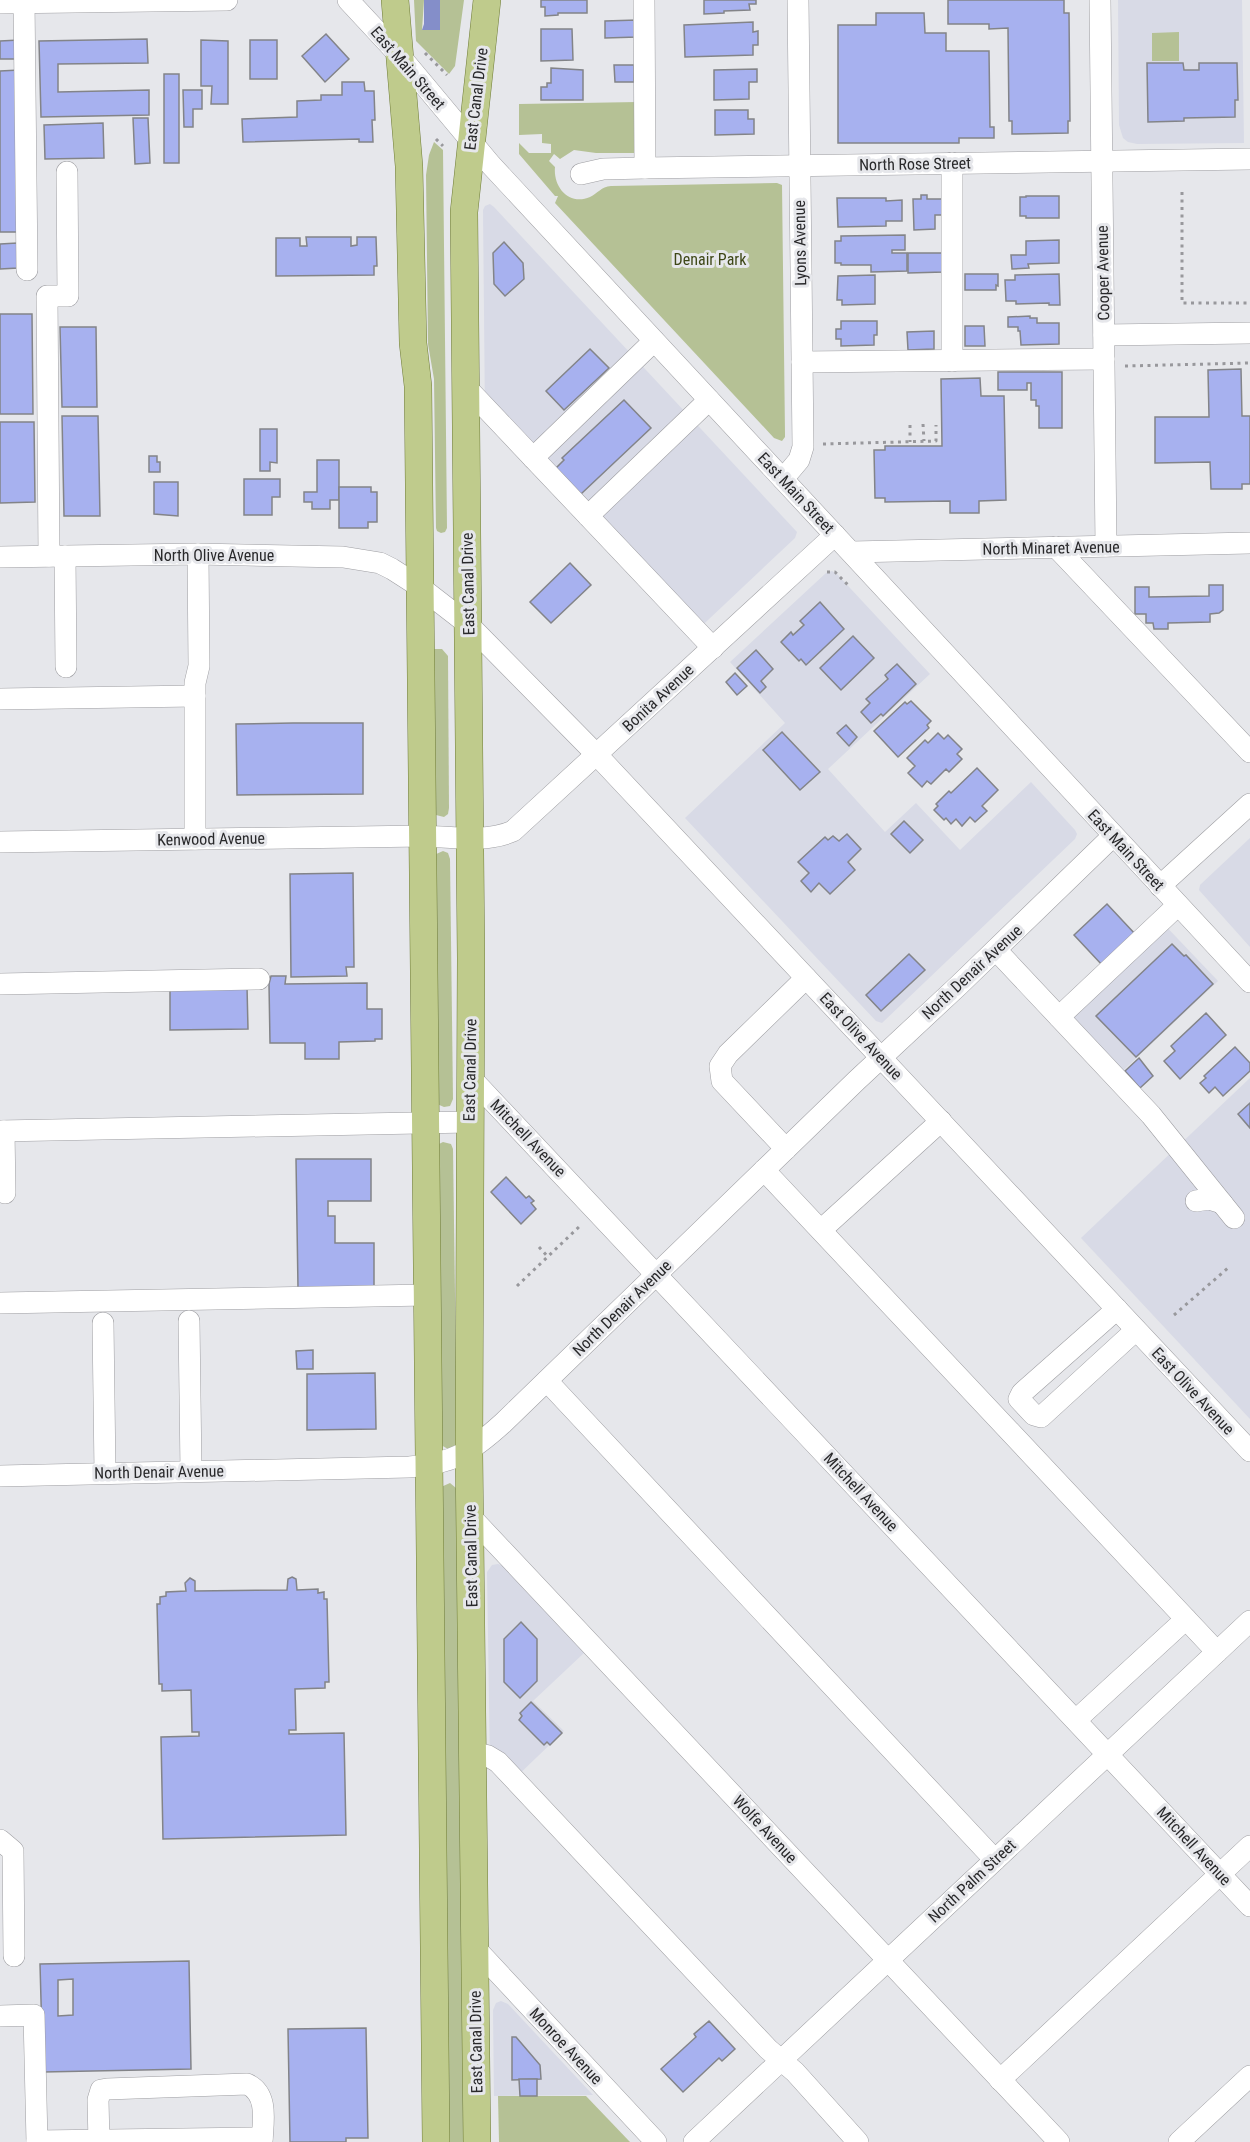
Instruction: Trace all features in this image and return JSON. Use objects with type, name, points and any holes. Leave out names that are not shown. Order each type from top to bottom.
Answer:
[{"type":"main road","points":[[395,0],[410,52],[413,343],[418,386],[436,2142]]},
{"type":"main road","name":"East Canal Drive","points":[[477,2142],[469,1451],[471,837],[465,195],[487,0]]},
{"type":"street","points":[[0,3],[227,0]]},
{"type":"street","name":"East Main Street","points":[[348,0],[410,52],[471,142],[1250,982]]},
{"type":"street","points":[[644,0],[645,168]]},
{"type":"street","name":"Lyons Avenue","points":[[783,479],[797,464],[802,453],[798,0]]},
{"type":"street","name":"Cooper Avenue","points":[[1100,0],[1106,546]]},
{"type":"street","points":[[24,1],[27,270]]},
{"type":"street","name":"North Rose Street","points":[[581,174],[603,169],[645,168],[1250,159]]},
{"type":"street","points":[[952,164],[952,361]]},
{"type":"street","points":[[66,667],[57,556],[47,296],[68,296],[67,172]]},
{"type":"street","points":[[1104,335],[1250,333]]},
{"type":"street","points":[[533,458],[654,341]]},
{"type":"street","points":[[802,362],[1104,359]]},
{"type":"street","points":[[466,387],[712,648]]},
{"type":"street","points":[[588,516],[709,400]]},
{"type":"street","name":"Bonita Avenue","points":[[471,837],[495,837],[513,831],[835,535]]},
{"type":"street","name":"North Minaret Avenue","points":[[852,552],[1250,543]]},
{"type":"street","points":[[1056,547],[1250,752]]},
{"type":"street","points":[[195,839],[195,683],[199,666],[198,554]]},
{"type":"street","name":"North Olive Avenue","points":[[0,557],[198,554],[363,559],[392,568],[469,625]]},
{"type":"street","name":"East Olive Avenue","points":[[469,625],[597,754],[1250,1451]]},
{"type":"street","points":[[0,699],[195,696]]},
{"type":"street","points":[[1160,886],[1250,804]]},
{"type":"street","name":"North Denair Avenue","points":[[0,1476],[429,1466],[469,1451],[498,1428],[1113,836]]},
{"type":"street","name":"Kenwood Avenue","points":[[0,842],[471,837]]},
{"type":"street","points":[[1059,1017],[1178,905]]},
{"type":"street","points":[[996,950],[1151,1115],[1228,1210],[1209,1199],[1196,1201]]},
{"type":"street","points":[[786,1149],[722,1081],[720,1066],[728,1054],[806,978]]},
{"type":"street","points":[[0,984],[259,979]]},
{"type":"street","name":"Mitchell Avenue","points":[[471,1078],[1250,1906]]},
{"type":"street","points":[[821,1230],[941,1121]]},
{"type":"street","name":"Mitchell Avenue","points":[[2,1131],[469,1122]]},
{"type":"street","points":[[2,1131],[5,1193]]},
{"type":"street","points":[[764,1170],[1217,1652]]},
{"type":"street","points":[[0,1302],[427,1295]]},
{"type":"street","points":[[1117,1309],[1022,1393],[1019,1399],[1034,1415],[1041,1416],[1136,1330]]},
{"type":"street","points":[[189,1322],[190,1471]]},
{"type":"street","points":[[103,1323],[105,1473]]},
{"type":"street","points":[[547,1381],[995,1860]]},
{"type":"street","name":"Wolfe Avenue","points":[[470,1516],[1059,2142]]},
{"type":"street","points":[[1076,1720],[1186,1619]]},
{"type":"street","name":"North Palm Street","points":[[694,2142],[1250,1621]]},
{"type":"street","points":[[473,1752],[488,1756],[498,1762],[768,2049],[795,2072],[858,2142]]},
{"type":"street","points":[[0,1840],[13,1851],[14,1956]]},
{"type":"street","points":[[1000,2080],[1250,1846]]},
{"type":"street","name":"Monroe Avenue","points":[[476,1949],[656,2142]]},
{"type":"street","points":[[0,2016],[34,2015],[37,2142],[262,2140],[261,2097],[255,2088],[247,2084],[101,2090],[98,2100],[99,2141]]},
{"type":"street","points":[[1179,2142],[1250,2076]]},
{"type":"path","points":[[410,52],[447,75]]},
{"type":"path","points":[[436,140],[443,146]]},
{"type":"path","points":[[1182,192],[1182,303],[1250,303]]},
{"type":"path","points":[[1125,366],[1250,363]]},
{"type":"path","points":[[923,424],[924,441]]},
{"type":"path","points":[[910,425],[910,442]]},
{"type":"path","points":[[821,444],[936,441],[936,425]]},
{"type":"path","points":[[826,572],[835,572],[850,587]]},
{"type":"path","points":[[517,1286],[582,1224]]},
{"type":"path","points":[[539,1247],[548,1257]]},
{"type":"path","points":[[1174,1315],[1228,1268]]},
{"type":"shaded area","points":[[1118,0],[1242,0],[1244,143],[1137,144],[1123,138],[1119,125]]},
{"type":"shaded area","points":[[490,204],[797,532],[795,538],[691,636],[485,415],[483,210]]},
{"type":"shaded area","points":[[832,571],[930,674],[828,769],[885,832],[916,803],[960,850],[1031,782],[1077,834],[1075,839],[882,1023],[876,1021],[685,818],[785,723],[730,662],[826,573]]},
{"type":"shaded area","points":[[1250,838],[1250,947],[1199,890],[1200,885]]},
{"type":"shaded area","points":[[1158,918],[1218,981],[1111,1082],[1051,1018]]},
{"type":"shaded area","points":[[1250,1078],[1250,1419],[1081,1238]]},
{"type":"shaded area","points":[[492,1565],[503,1566],[584,1653],[533,1701],[564,1731],[509,1784],[490,1765],[487,1572]]},
{"type":"shaded area","points":[[501,2001],[508,2004],[593,2095],[494,2096],[493,2010],[496,2003]]},
{"type":"green space","points":[[414,0],[424,0],[422,30],[440,30],[440,0],[464,0],[455,66],[449,74],[416,41]]},
{"type":"green space","points":[[1179,32],[1179,61],[1152,61],[1152,33]]},
{"type":"green space","name":"Denair Park","points":[[638,102],[637,153],[596,153],[574,150],[560,159],[554,154],[549,161],[555,167],[557,181],[564,193],[575,199],[590,197],[611,186],[777,183],[782,185],[785,437],[782,441],[774,438],[555,203],[558,196],[555,196],[519,154],[519,143],[529,153],[551,153],[551,144],[542,143],[542,134],[519,135],[519,104]]},
{"type":"green space","points":[[434,142],[443,150],[447,528],[441,533],[436,528],[434,379],[428,344],[426,175]]},
{"type":"green space","points":[[433,649],[442,649],[448,656],[449,808],[448,814],[444,817],[436,815]]},
{"type":"green space","points":[[443,851],[448,853],[450,859],[453,1099],[450,1106],[444,1107],[437,1104],[434,855]]},
{"type":"green space","points":[[443,1142],[451,1144],[453,1149],[457,1440],[454,1447],[448,1449],[441,1445],[439,1144]]},
{"type":"green space","points":[[450,1483],[456,1488],[465,2142],[448,2142],[441,1487]]},
{"type":"green space","points":[[498,2096],[586,2096],[630,2142],[499,2142]]},
{"type":"water","points":[[424,0],[440,0],[440,30],[422,30]]},
{"type":"building","points":[[541,0],[587,0],[587,13],[558,13],[558,15],[545,16],[545,7],[541,7]]},
{"type":"building","points":[[704,0],[756,0],[756,4],[749,4],[750,10],[704,14]]},
{"type":"building","points":[[948,0],[1064,0],[1064,13],[1069,13],[1070,121],[1068,121],[1068,133],[1012,134],[1012,121],[1009,121],[1008,28],[989,29],[989,24],[948,24]]},
{"type":"building","points":[[876,13],[924,13],[925,33],[946,33],[946,51],[989,51],[990,127],[994,127],[994,138],[959,138],[959,143],[838,143],[838,25],[876,25]]},
{"type":"building","points":[[637,20],[637,37],[605,38],[605,21]]},
{"type":"building","points":[[753,22],[753,32],[758,31],[758,45],[753,45],[753,55],[685,57],[684,25]]},
{"type":"building","points":[[541,29],[572,29],[573,60],[541,61]]},
{"type":"building","points":[[326,34],[349,59],[325,82],[302,56]]},
{"type":"building","points":[[147,39],[148,63],[58,64],[58,92],[149,90],[149,115],[41,117],[39,41]]},
{"type":"building","points":[[19,40],[19,59],[0,59],[0,41]]},
{"type":"building","points":[[201,40],[228,41],[228,104],[211,104],[212,86],[201,86]]},
{"type":"building","points":[[250,40],[277,40],[277,79],[250,79]]},
{"type":"building","points":[[1147,63],[1183,63],[1184,70],[1199,70],[1199,63],[1237,63],[1238,100],[1235,100],[1235,117],[1184,118],[1184,121],[1148,122]]},
{"type":"building","points":[[614,65],[634,65],[634,82],[615,82]]},
{"type":"building","points":[[551,68],[583,70],[583,100],[541,100],[541,87],[547,87],[547,83],[551,83]]},
{"type":"building","points":[[757,69],[757,82],[749,82],[749,99],[714,100],[714,70]]},
{"type":"building","points":[[19,70],[23,232],[0,232],[0,71]]},
{"type":"building","points":[[164,74],[179,74],[179,163],[164,163]]},
{"type":"building","points":[[342,82],[364,82],[365,91],[374,91],[373,142],[359,142],[359,139],[243,142],[242,119],[297,117],[297,101],[321,100],[321,95],[342,95]]},
{"type":"building","points":[[183,90],[202,90],[202,109],[193,109],[193,127],[184,127]]},
{"type":"building","points":[[715,110],[748,110],[748,119],[754,119],[754,134],[715,135]]},
{"type":"building","points":[[133,118],[148,118],[150,163],[135,164]]},
{"type":"building","points":[[103,123],[104,158],[45,159],[44,125]]},
{"type":"building","points":[[921,195],[927,195],[927,199],[946,199],[946,215],[935,215],[935,229],[914,230],[913,199],[921,199]]},
{"type":"building","points":[[1059,196],[1059,218],[1020,216],[1020,197]]},
{"type":"building","points":[[837,198],[902,200],[902,221],[886,221],[886,226],[838,227]]},
{"type":"building","points":[[905,235],[905,250],[892,250],[892,253],[907,253],[907,271],[871,272],[871,265],[835,263],[835,241],[841,241],[841,236]]},
{"type":"building","points":[[306,237],[351,237],[351,246],[357,245],[357,237],[376,237],[377,266],[374,266],[374,275],[276,276],[276,238],[300,238],[300,246],[307,246]]},
{"type":"building","points":[[1059,240],[1059,263],[1028,264],[1029,268],[1012,269],[1011,255],[1026,255],[1026,241]]},
{"type":"building","points":[[504,242],[523,263],[524,279],[505,296],[494,284],[493,253]]},
{"type":"building","points":[[17,243],[18,268],[0,269],[0,244]]},
{"type":"building","points":[[908,253],[943,253],[944,272],[908,273]]},
{"type":"building","points":[[965,274],[998,274],[998,286],[996,285],[996,290],[965,290]]},
{"type":"building","points":[[1059,274],[1060,305],[1016,304],[1016,301],[1006,301],[1005,280],[1015,280],[1015,275]]},
{"type":"building","points":[[875,275],[875,304],[842,305],[842,300],[837,300],[838,276]]},
{"type":"building","points":[[0,314],[32,314],[33,414],[0,414]]},
{"type":"building","points":[[1030,316],[1030,318],[1037,318],[1037,323],[1059,323],[1059,344],[1021,345],[1020,331],[1018,327],[1008,327],[1008,317]]},
{"type":"building","points":[[841,321],[877,321],[874,345],[841,346],[841,339],[836,339],[836,329],[841,329]]},
{"type":"building","points":[[965,326],[984,326],[985,346],[965,346]]},
{"type":"building","points":[[60,327],[96,327],[97,407],[62,407]]},
{"type":"building","points":[[934,331],[934,349],[908,350],[907,332]]},
{"type":"building","points":[[590,349],[609,368],[564,410],[546,391]]},
{"type":"building","points":[[1241,369],[1242,416],[1250,416],[1250,484],[1242,484],[1242,489],[1211,489],[1210,462],[1155,463],[1155,417],[1209,417],[1208,370]]},
{"type":"building","points":[[998,372],[1062,372],[1062,428],[1039,428],[1039,406],[1036,406],[1036,400],[1031,400],[1031,383],[1027,383],[1027,390],[998,390]]},
{"type":"building","points":[[980,378],[981,396],[1004,396],[1006,500],[979,501],[979,513],[950,513],[950,501],[885,502],[885,498],[875,498],[874,450],[885,450],[885,446],[942,446],[941,379]]},
{"type":"building","points":[[624,400],[651,428],[581,494],[556,468],[564,460],[562,458]]},
{"type":"building","points":[[62,416],[98,416],[100,516],[64,516]]},
{"type":"building","points":[[0,422],[34,422],[35,502],[0,503]]},
{"type":"building","points":[[260,429],[277,429],[277,463],[270,462],[270,471],[260,471]]},
{"type":"building","points":[[149,456],[157,456],[157,462],[160,462],[160,472],[149,472]]},
{"type":"building","points":[[317,460],[339,460],[339,500],[330,500],[330,509],[312,509],[312,502],[304,502],[304,492],[317,492]]},
{"type":"building","points":[[244,479],[280,479],[280,497],[272,497],[272,515],[244,515]]},
{"type":"building","points":[[154,482],[178,482],[178,516],[154,514]]},
{"type":"building","points":[[339,487],[371,487],[371,492],[377,492],[377,522],[368,522],[368,528],[339,528]]},
{"type":"building","points":[[570,563],[591,585],[551,623],[530,602]]},
{"type":"building","points":[[1209,585],[1223,585],[1223,610],[1210,614],[1210,622],[1168,623],[1168,629],[1154,629],[1153,623],[1146,623],[1146,614],[1135,614],[1135,587],[1149,587],[1149,597],[1209,596]]},
{"type":"building","points":[[820,602],[844,629],[806,665],[781,642],[791,632],[793,635],[804,625],[800,621]]},
{"type":"building","points":[[853,636],[874,658],[841,690],[820,668]]},
{"type":"building","points":[[756,650],[773,669],[761,681],[766,687],[760,693],[737,668]]},
{"type":"building","points":[[897,664],[916,684],[883,716],[881,714],[871,723],[861,712],[870,703],[866,699],[888,679],[885,675]]},
{"type":"building","points":[[735,673],[747,686],[737,695],[726,682]]},
{"type":"building","points":[[911,701],[931,721],[927,725],[929,728],[898,757],[874,731],[905,702],[907,704]]},
{"type":"building","points":[[363,723],[363,794],[237,795],[236,724]]},
{"type":"building","points":[[846,725],[857,737],[849,746],[837,733]]},
{"type":"building","points":[[782,732],[820,772],[800,790],[763,750]]},
{"type":"building","points":[[938,733],[944,739],[948,735],[962,749],[957,754],[962,759],[949,772],[946,769],[931,784],[927,781],[922,787],[908,773],[915,766],[907,758],[925,740],[928,743]]},
{"type":"building","points":[[977,768],[998,790],[982,806],[987,811],[975,822],[970,817],[962,826],[956,819],[951,824],[934,810],[938,806],[936,804]]},
{"type":"building","points":[[904,821],[923,840],[910,853],[891,834]]},
{"type":"building","points":[[847,834],[861,849],[848,862],[855,870],[830,894],[819,883],[811,892],[801,881],[809,873],[798,862],[825,837],[828,840],[833,836],[839,841]]},
{"type":"building","points":[[353,873],[354,967],[346,967],[347,976],[291,977],[290,874]]},
{"type":"building","points":[[1107,904],[1136,935],[1103,966],[1074,935]]},
{"type":"building","points":[[1172,944],[1184,956],[1186,955],[1213,984],[1136,1057],[1096,1016]]},
{"type":"building","points":[[909,954],[925,970],[881,1011],[866,995]]},
{"type":"building","points":[[271,976],[286,976],[285,984],[367,983],[367,1009],[382,1009],[382,1039],[339,1042],[339,1059],[305,1059],[305,1043],[270,1043],[269,984]]},
{"type":"building","points":[[247,986],[248,1029],[170,1030],[170,987]]},
{"type":"building","points":[[1206,1013],[1226,1035],[1180,1079],[1164,1061],[1175,1051],[1171,1046]]},
{"type":"building","points":[[1235,1047],[1250,1063],[1250,1071],[1223,1096],[1215,1087],[1209,1093],[1200,1083],[1206,1078],[1204,1076]]},
{"type":"building","points":[[1139,1058],[1153,1076],[1140,1088],[1125,1071]]},
{"type":"building","points":[[1250,1103],[1250,1128],[1238,1114]]},
{"type":"building","points":[[296,1159],[371,1159],[371,1201],[328,1201],[328,1216],[335,1216],[335,1243],[374,1243],[374,1287],[298,1288]]},
{"type":"building","points":[[506,1177],[526,1198],[529,1196],[534,1201],[531,1203],[536,1209],[521,1224],[491,1192]]},
{"type":"building","points":[[313,1350],[313,1369],[297,1369],[296,1351]]},
{"type":"building","points":[[375,1373],[376,1429],[307,1430],[307,1374]]},
{"type":"building","points":[[292,1577],[296,1579],[297,1590],[318,1589],[318,1593],[324,1592],[324,1599],[327,1599],[329,1682],[325,1682],[325,1688],[295,1689],[296,1730],[289,1730],[289,1734],[344,1733],[346,1835],[163,1839],[161,1737],[199,1736],[199,1732],[192,1732],[191,1690],[162,1691],[162,1684],[159,1684],[157,1604],[160,1604],[160,1597],[166,1596],[166,1592],[186,1591],[185,1583],[190,1578],[195,1581],[195,1591],[287,1590],[288,1579]]},
{"type":"building","points":[[521,1622],[537,1639],[537,1681],[520,1698],[504,1682],[504,1639]]},
{"type":"building","points":[[531,1702],[562,1733],[550,1745],[547,1742],[544,1745],[519,1720],[522,1716],[520,1713]]},
{"type":"building","points":[[189,1961],[191,2069],[43,2072],[40,1964]],"holes":[[[73,1979],[73,2015],[58,2016],[58,1980]]]},
{"type":"building","points":[[709,2021],[735,2049],[722,2061],[719,2058],[683,2092],[661,2069],[696,2037],[694,2034]]},
{"type":"building","points":[[366,2028],[368,2138],[346,2138],[346,2142],[290,2142],[288,2029]]},
{"type":"building","points":[[512,2037],[516,2037],[540,2065],[541,2079],[512,2080]]},
{"type":"building","points":[[519,2079],[537,2079],[537,2096],[520,2096]]}]
